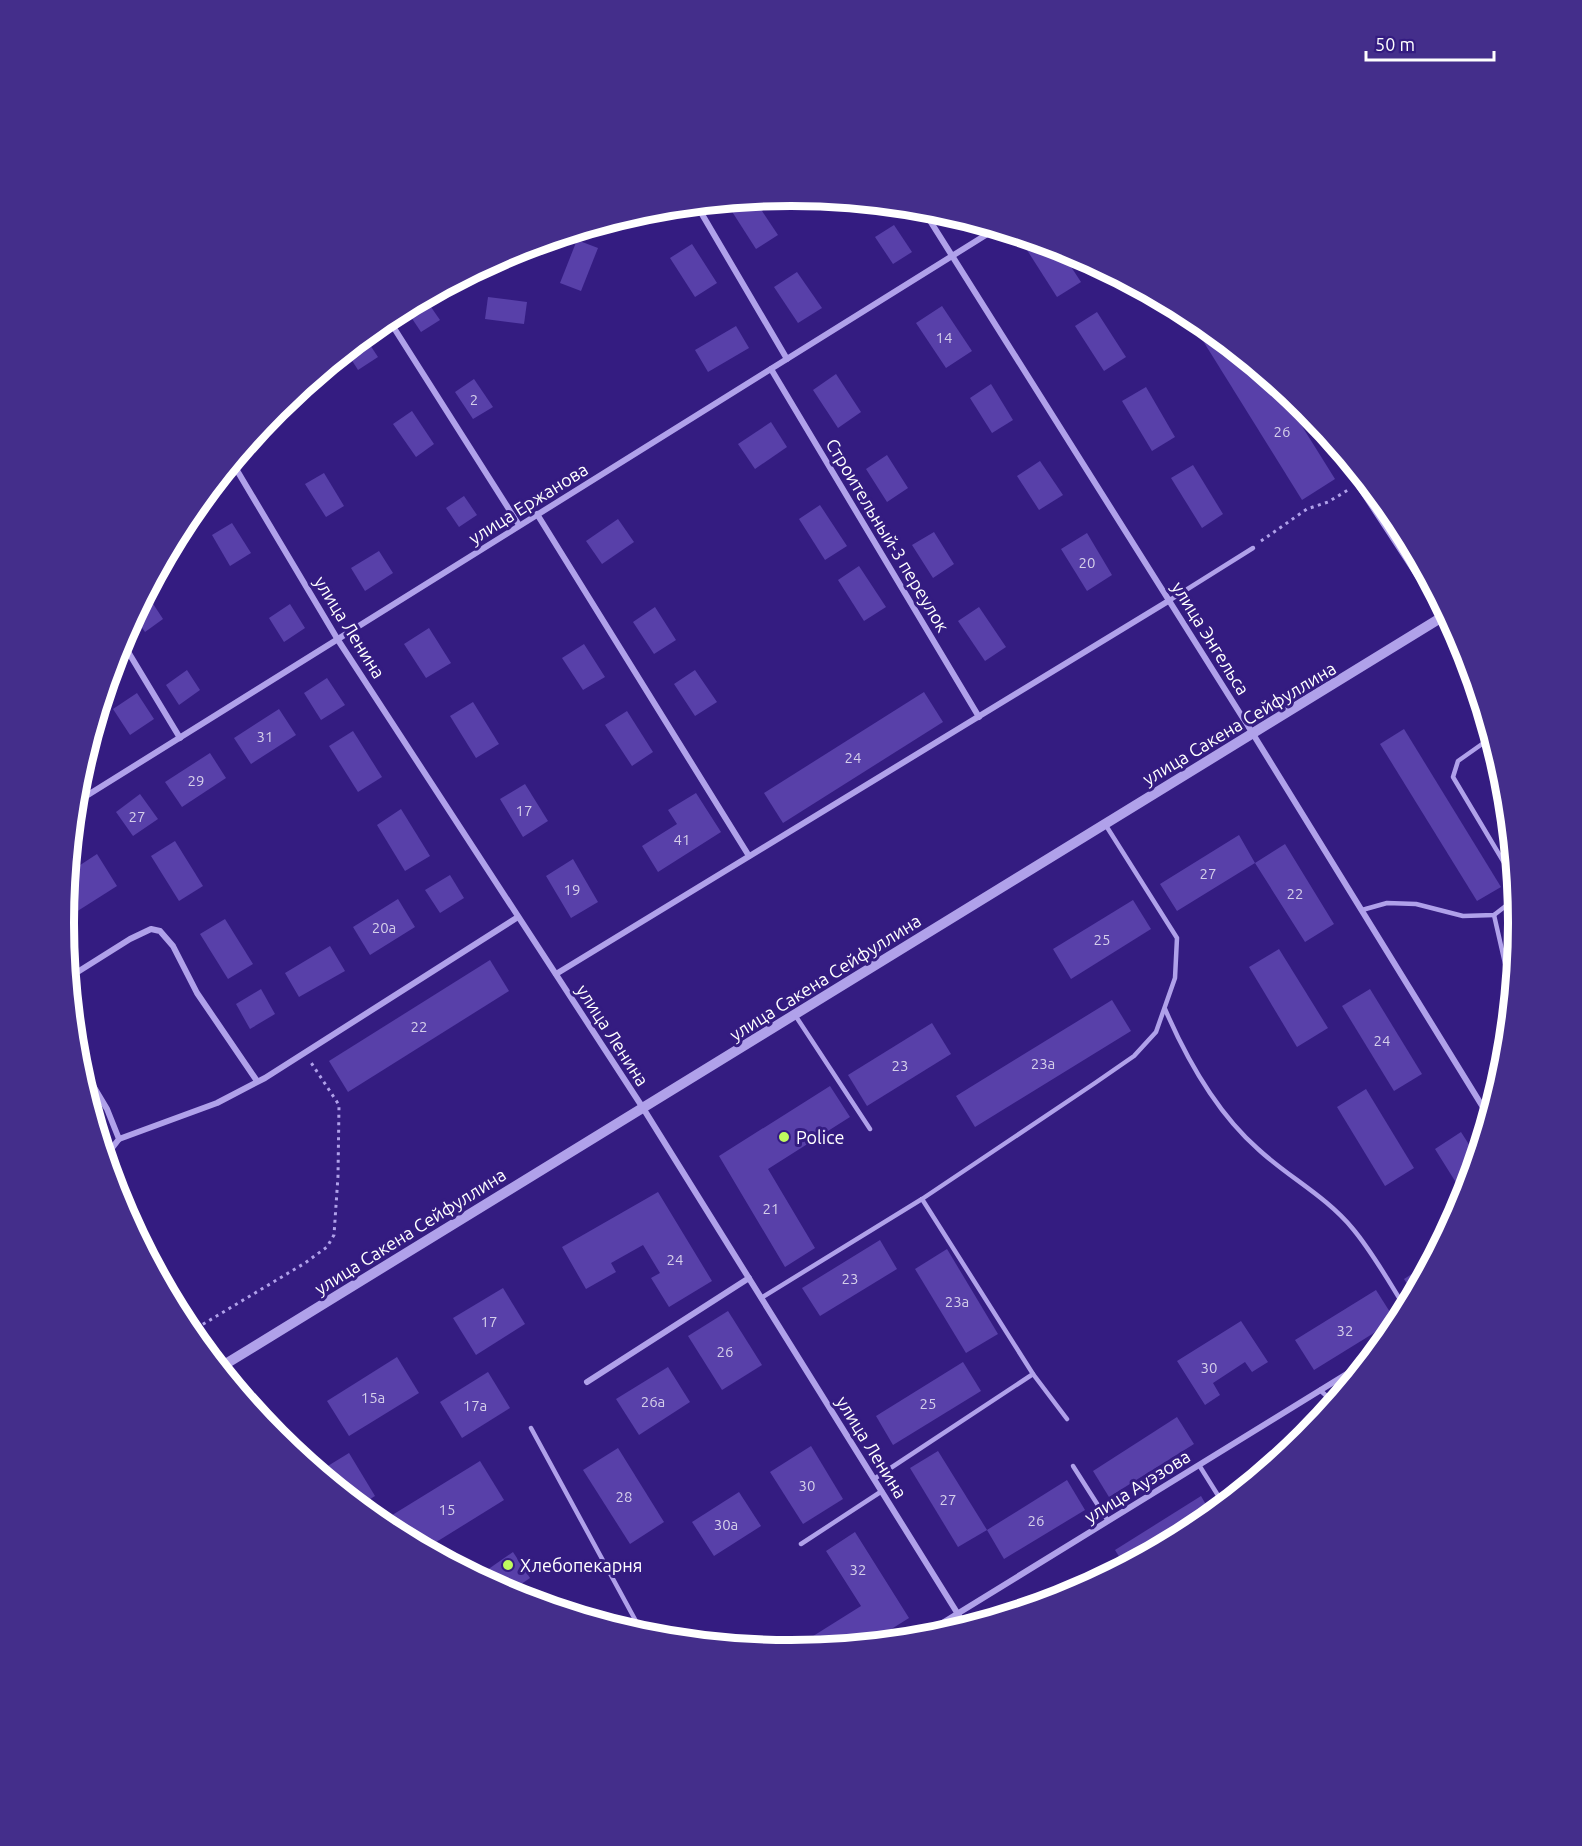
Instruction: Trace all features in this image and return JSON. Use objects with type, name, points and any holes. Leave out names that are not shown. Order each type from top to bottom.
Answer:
[{"type":"street","points":[[700,212],[787,359]]},
{"type":"street","name":"улица Энгельса","points":[[929,219],[1170,600],[1484,1109]]},
{"type":"street","name":"улица Ержанова","points":[[85,797],[988,234]]},
{"type":"street","points":[[393,326],[519,525]]},
{"type":"street","name":"Строительный-3 переулок","points":[[771,369],[978,717]]},
{"type":"street","name":"улица Ленина","points":[[236,469],[338,640],[643,1108],[962,1620]]},
{"type":"street","points":[[1358,484],[1413,566]]},
{"type":"street","points":[[537,514],[749,856]]},
{"type":"street","points":[[556,974],[1170,600]]},
{"type":"street","name":"улица Сакена Сейфуллина","points":[[225,1364],[1441,618]]},
{"type":"street","points":[[127,650],[180,738]]},
{"type":"street","points":[[111,1150],[119,1139],[217,1103],[257,1082],[518,917]]},
{"type":"street","points":[[75,973],[130,939],[151,929],[160,931],[173,946],[197,993],[257,1082]]},
{"type":"street","points":[[92,1084],[107,1109],[119,1139]]},
{"type":"street","points":[[587,1382],[749,1278]]},
{"type":"street","name":"улица Ауэзова","points":[[938,1625],[1350,1372]]},
{"type":"lane","points":[[1170,600],[1252,548]]},
{"type":"lane","points":[[1485,742],[1458,761],[1453,777],[1506,866]]},
{"type":"lane","points":[[761,1298],[921,1199],[1134,1056],[1156,1032],[1175,978],[1177,938],[1105,824]]},
{"type":"lane","points":[[1362,910],[1387,903],[1416,904],[1463,916],[1494,915],[1508,904]]},
{"type":"lane","points":[[1494,915],[1507,971]]},
{"type":"lane","points":[[1165,1009],[1180,1044],[1205,1087],[1257,1149],[1326,1202],[1352,1228],[1401,1301]]},
{"type":"lane","points":[[795,1015],[870,1129]]},
{"type":"lane","points":[[921,1199],[1033,1374],[1067,1419]]},
{"type":"lane","points":[[874,1479],[1033,1374]]},
{"type":"lane","points":[[1320,1390],[1328,1398]]},
{"type":"lane","points":[[531,1428],[637,1624]]},
{"type":"lane","points":[[1199,1465],[1220,1498]]},
{"type":"lane","points":[[1073,1466],[1108,1521]]},
{"type":"lane","points":[[801,1544],[882,1491]]},
{"type":"path","points":[[1252,548],[1307,509],[1328,502],[1358,484]]},
{"type":"path","points":[[198,1327],[305,1263],[327,1247],[334,1235],[339,1106],[303,1052]]},
{"type":"building","points":[[759,207],[778,235],[756,249],[731,210]]},
{"type":"building","points":[[894,225],[912,252],[893,264],[875,237]]},
{"type":"building","points":[[577,240],[598,248],[581,291],[560,283]]},
{"type":"building","points":[[692,244],[717,283],[695,297],[670,258]]},
{"type":"building","points":[[1031,247],[1067,260],[1081,282],[1057,297],[1027,250]]},
{"type":"building","points":[[797,272],[822,308],[798,323],[774,287]]},
{"type":"building","points":[[488,297],[527,302],[524,324],[485,319]]},
{"type":"building","points":[[429,304],[440,320],[421,332],[410,315]]},
{"type":"building","points":[[942,306],[972,351],[946,368],[916,323]]},
{"type":"building","points":[[1097,312],[1126,357],[1104,371],[1075,326]]},
{"type":"building","points":[[736,326],[749,348],[708,372],[695,350]]},
{"type":"building","points":[[1202,335],[1228,354],[1292,411],[1335,479],[1302,500],[1200,336]]},
{"type":"building","points":[[369,343],[378,357],[358,370],[350,357]]},
{"type":"building","points":[[836,374],[861,412],[838,428],[813,390]]},
{"type":"building","points":[[474,379],[493,407],[473,419],[455,392]]},
{"type":"building","points":[[991,384],[1013,420],[992,433],[970,398]]},
{"type":"building","points":[[1146,387],[1175,437],[1152,451],[1122,401]]},
{"type":"building","points":[[412,411],[434,444],[416,457],[393,424]]},
{"type":"building","points":[[771,422],[787,447],[755,469],[738,444]]},
{"type":"building","points":[[887,455],[908,488],[887,502],[866,469]]},
{"type":"building","points":[[1040,461],[1063,495],[1039,510],[1017,476]]},
{"type":"building","points":[[1193,465],[1223,514],[1202,528],[1171,478]]},
{"type":"building","points":[[324,473],[344,506],[326,517],[305,484]]},
{"type":"building","points":[[464,496],[477,515],[459,527],[446,508]]},
{"type":"building","points":[[820,505],[847,546],[825,560],[799,519]]},
{"type":"building","points":[[618,519],[634,542],[602,564],[586,541]]},
{"type":"building","points":[[232,523],[251,553],[230,566],[212,535]]},
{"type":"building","points":[[934,532],[954,564],[933,578],[912,545]]},
{"type":"building","points":[[1087,533],[1112,575],[1087,591],[1061,549]]},
{"type":"building","points":[[379,551],[393,573],[365,591],[351,568]]},
{"type":"building","points":[[859,566],[886,607],[864,621],[838,580]]},
{"type":"building","points":[[150,600],[163,619],[145,632],[139,623]]},
{"type":"building","points":[[290,604],[305,628],[284,642],[269,618]]},
{"type":"building","points":[[655,607],[676,640],[654,654],[633,622]]},
{"type":"building","points":[[979,607],[1006,647],[985,661],[958,621]]},
{"type":"building","points":[[429,628],[451,663],[426,678],[404,644]]},
{"type":"building","points":[[584,644],[605,677],[583,690],[562,658]]},
{"type":"building","points":[[187,670],[200,690],[179,705],[166,685]]},
{"type":"building","points":[[695,670],[717,702],[695,716],[674,684]]},
{"type":"building","points":[[327,678],[345,705],[321,720],[304,693]]},
{"type":"building","points":[[924,692],[943,722],[783,823],[764,793]]},
{"type":"building","points":[[137,693],[154,719],[130,735],[113,709]]},
{"type":"building","points":[[473,702],[499,744],[476,758],[450,716]]},
{"type":"building","points":[[279,709],[296,735],[251,764],[234,738]]},
{"type":"building","points":[[627,711],[653,752],[632,766],[605,725]]},
{"type":"building","points":[[1404,729],[1501,887],[1477,901],[1380,744]]},
{"type":"building","points":[[353,731],[382,777],[358,792],[329,746]]},
{"type":"building","points":[[210,753],[226,778],[182,807],[165,782]]},
{"type":"building","points":[[525,784],[548,821],[523,837],[500,799]]},
{"type":"building","points":[[696,793],[721,832],[658,872],[642,846],[677,824],[668,810]]},
{"type":"building","points":[[140,794],[158,819],[133,836],[116,812]]},
{"type":"building","points":[[401,809],[430,856],[405,871],[377,825]]},
{"type":"building","points":[[1239,835],[1255,863],[1177,911],[1160,884]]},
{"type":"building","points":[[175,841],[203,886],[179,901],[151,856]]},
{"type":"building","points":[[1285,844],[1334,924],[1305,942],[1255,863]]},
{"type":"building","points":[[97,854],[117,886],[74,913],[75,876],[76,868]]},
{"type":"building","points":[[573,859],[598,902],[571,918],[546,876]]},
{"type":"building","points":[[450,875],[464,898],[440,913],[425,890]]},
{"type":"building","points":[[398,899],[415,927],[370,955],[353,927]]},
{"type":"building","points":[[1133,900],[1151,929],[1071,979],[1053,949]]},
{"type":"building","points":[[225,919],[253,964],[228,979],[200,934]]},
{"type":"building","points":[[330,946],[345,971],[299,997],[285,973]]},
{"type":"building","points":[[1279,949],[1328,1028],[1297,1047],[1249,967]]},
{"type":"building","points":[[490,960],[509,991],[348,1092],[329,1061]]},
{"type":"building","points":[[261,989],[275,1014],[250,1029],[236,1004]]},
{"type":"building","points":[[1370,989],[1422,1074],[1394,1091],[1342,1006]]},
{"type":"building","points":[[1112,1000],[1131,1031],[975,1127],[956,1096]]},
{"type":"building","points":[[932,1023],[951,1054],[867,1106],[848,1075]]},
{"type":"building","points":[[830,1086],[850,1117],[768,1169],[815,1248],[785,1267],[719,1156]]},
{"type":"building","points":[[1366,1089],[1414,1168],[1385,1186],[1337,1107]]},
{"type":"building","points":[[1461,1132],[1472,1149],[1458,1186],[1435,1149]]},
{"type":"building","points":[[658,1192],[712,1281],[669,1307],[651,1278],[660,1273],[643,1245],[611,1263],[616,1272],[586,1289],[562,1247]]},
{"type":"building","points":[[880,1240],[897,1269],[820,1316],[802,1288]]},
{"type":"building","points":[[947,1249],[998,1334],[966,1353],[915,1269]]},
{"type":"building","points":[[1419,1269],[1409,1287],[1404,1279]]},
{"type":"building","points":[[503,1288],[525,1324],[476,1355],[453,1318]]},
{"type":"building","points":[[1376,1290],[1392,1315],[1385,1326],[1314,1370],[1295,1340]]},
{"type":"building","points":[[728,1311],[762,1365],[722,1390],[688,1336]]},
{"type":"building","points":[[1241,1321],[1268,1362],[1252,1372],[1245,1362],[1213,1383],[1220,1395],[1205,1405],[1177,1361]]},
{"type":"building","points":[[397,1357],[419,1393],[349,1436],[327,1401]]},
{"type":"building","points":[[963,1362],[981,1391],[893,1445],[876,1416]]},
{"type":"building","points":[[668,1367],[690,1402],[639,1435],[616,1399]]},
{"type":"building","points":[[488,1372],[510,1408],[462,1438],[440,1402]]},
{"type":"building","points":[[1177,1417],[1194,1444],[1109,1497],[1093,1471]]},
{"type":"building","points":[[811,1446],[843,1499],[803,1524],[770,1472]]},
{"type":"building","points":[[618,1448],[664,1522],[630,1544],[583,1470]]},
{"type":"building","points":[[938,1451],[987,1530],[958,1547],[910,1468]]},
{"type":"building","points":[[349,1453],[375,1496],[367,1501],[325,1468]]},
{"type":"building","points":[[480,1461],[504,1500],[433,1544],[389,1517]]},
{"type":"building","points":[[1067,1480],[1085,1510],[1004,1559],[987,1530]]},
{"type":"building","points":[[739,1492],[761,1526],[714,1556],[692,1522]]},
{"type":"building","points":[[1201,1496],[1207,1507],[1190,1520],[1121,1560],[1115,1550]]},
{"type":"building","points":[[855,1532],[909,1618],[883,1634],[811,1640],[861,1606],[826,1551]]},
{"type":"building","name":"Хлебопекарня","points":[[513,1552],[530,1578],[517,1587],[485,1572]]},
{"type":"building","points":[[1079,1576],[1081,1579],[1066,1586],[1060,1588]]},
{"type":"place","name":"Police","points":[[784,1137]]},
{"type":"place","name":"Хлебопекарня","points":[[508,1565]]}]
